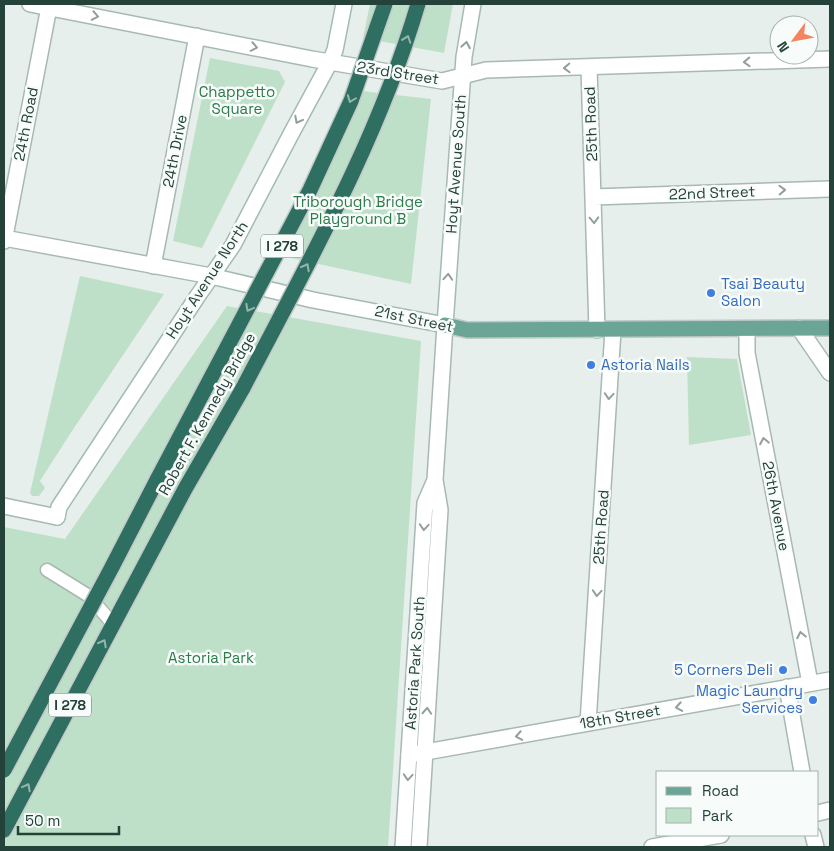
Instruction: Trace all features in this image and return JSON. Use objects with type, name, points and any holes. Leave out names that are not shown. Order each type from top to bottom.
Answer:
[{"type":"highway","name":"Robert F. Kennedy Bridge","points":[[4,770],[302,207],[351,101],[385,4]]},
{"type":"highway","name":"Robert F. Kennedy Bridge","points":[[4,830],[185,489],[243,388],[338,206],[383,105],[418,4]]},
{"type":"main road","name":"21st Street","points":[[445,325],[467,330],[830,328]]},
{"type":"street","name":"23rd Street","points":[[30,4],[330,62],[442,81],[486,70],[830,59]]},
{"type":"street","name":"Hoyt Avenue North","points":[[4,506],[57,517],[59,508],[233,245],[290,134],[330,62],[335,50],[344,4]]},
{"type":"street","name":"Hoyt Avenue South","points":[[445,325],[464,56],[473,4]]},
{"type":"street","name":"24th Road","points":[[4,239],[49,7]]},
{"type":"street","name":"24th Drive","points":[[153,266],[197,36]]},
{"type":"street","name":"25th Road","points":[[589,67],[597,330]]},
{"type":"street","name":"22nd Street","points":[[593,197],[830,189]]},
{"type":"street","name":"21st Street","points":[[4,239],[212,276],[313,300],[445,325]]},
{"type":"street","name":"Astoria Park South","points":[[404,847],[417,754],[440,510],[435,480],[445,325]]},
{"type":"street","points":[[798,328],[830,373]]},
{"type":"street","name":"26th Avenue","points":[[747,329],[747,353],[810,683]]},
{"type":"street","name":"25th Road","points":[[588,723],[613,330]]},
{"type":"street","points":[[48,570],[89,596],[112,623]]},
{"type":"street","name":"18th Street","points":[[417,754],[830,680]]},
{"type":"street","points":[[787,687],[802,771]]},
{"type":"street","name":"Astoria Park South","points":[[417,754],[418,847]]},
{"type":"street","points":[[652,847],[715,836]]},
{"type":"green space","points":[[370,4],[453,4],[444,53],[363,38]]},
{"type":"green space","name":"Chappetto Square","points":[[210,58],[279,71],[285,82],[202,248],[173,241]]},
{"type":"green space","name":"Triborough Bridge Playground B","points":[[353,90],[431,99],[411,284],[268,253]]},
{"type":"green space","points":[[80,276],[164,294],[40,481],[45,488],[39,496],[32,496],[30,493]]},
{"type":"green space","name":"Astoria Park","points":[[227,306],[421,341],[388,847],[4,847],[4,527],[65,539]]},
{"type":"green space","points":[[687,357],[737,359],[751,435],[689,445]]},
{"type":"place","name":"Tsai Beauty Salon","points":[[711,293]]},
{"type":"place","name":"Astoria Nails","points":[[591,365]]},
{"type":"place","name":"5 Corners Deli","points":[[783,670]]},
{"type":"place","name":"Magic Laundry Services","points":[[813,700]]}]
